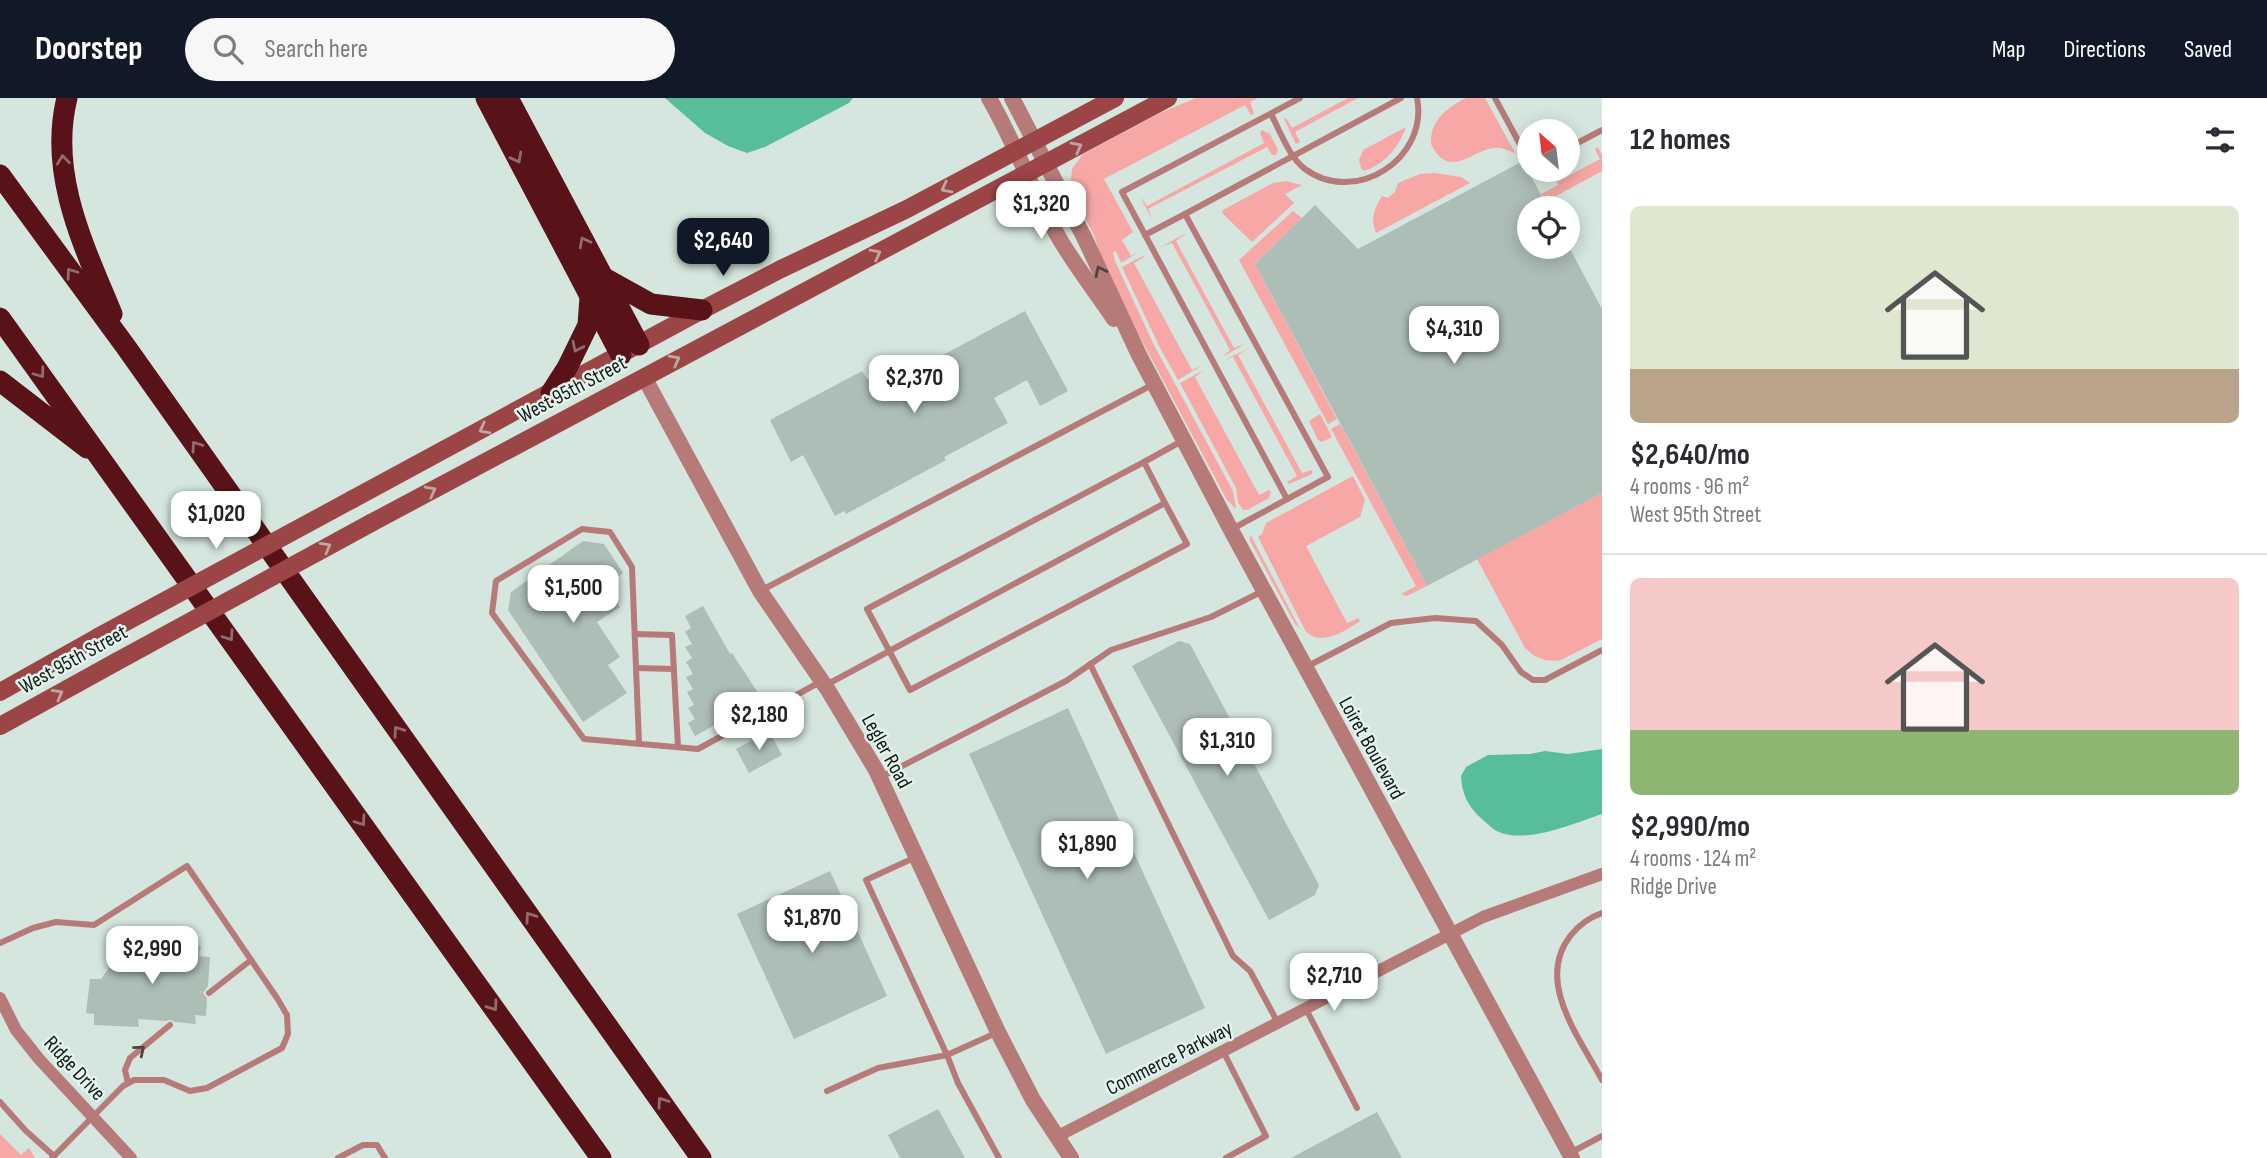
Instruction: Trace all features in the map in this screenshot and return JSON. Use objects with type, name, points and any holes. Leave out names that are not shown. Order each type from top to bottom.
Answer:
[{"type":"highway","points":[[66,98],[62,156],[74,222],[126,347]]},
{"type":"highway","points":[[486,98],[590,297],[630,350]]},
{"type":"highway","points":[[508,98],[604,278],[630,350]]},
{"type":"highway","points":[[0,175],[126,347],[701,1158]]},
{"type":"highway","points":[[604,278],[651,304],[702,310]]},
{"type":"highway","points":[[551,393],[588,326],[590,297]]},
{"type":"highway","points":[[0,318],[601,1158]]},
{"type":"highway","points":[[0,381],[104,460]]},
{"type":"main road","name":"West 95th Street","points":[[0,692],[702,310],[907,209],[1115,98]]},
{"type":"main road","name":"West 95th Street","points":[[0,726],[370,523],[1168,98]]},
{"type":"main road","points":[[630,350],[644,377]]},
{"type":"street","name":"Loiret Boulevard","points":[[989,98],[1010,135],[1026,174],[1062,243],[1139,355]]},
{"type":"street","name":"Loiret Boulevard","points":[[1012,98],[1102,274],[1139,355],[1263,591],[1571,1156]]},
{"type":"street","name":"Legler Road","points":[[644,377],[760,590],[823,683],[880,778],[998,1032],[1033,1100],[1071,1158]]},
{"type":"street","name":"Commerce Parkway","points":[[1058,1136],[1483,917],[1602,874]]},
{"type":"street","name":"Ridge Drive","points":[[0,998],[16,1030],[31,1050],[131,1158]]},
{"type":"lane","points":[[1287,499],[1122,192],[1300,98]]},
{"type":"lane","points":[[1145,235],[1401,98]]},
{"type":"lane","points":[[1271,114],[1294,157],[1305,169],[1328,179],[1357,181],[1371,177],[1396,162],[1407,150],[1419,119],[1417,98]]},
{"type":"lane","points":[[1495,98],[1517,139]]},
{"type":"lane","points":[[1580,142],[1602,130]]},
{"type":"lane","points":[[1185,214],[1328,477],[1231,530]]},
{"type":"lane","points":[[760,590],[1154,384]]},
{"type":"lane","points":[[1144,462],[1187,544],[910,690],[867,608],[1184,440]]},
{"type":"lane","points":[[639,743],[632,567],[610,532],[582,529],[496,581],[492,613],[584,739],[698,749],[889,651],[1165,503]]},
{"type":"lane","points":[[880,778],[1066,681],[1111,650],[1211,617],[1263,591]]},
{"type":"lane","points":[[1304,668],[1391,623],[1435,618],[1476,621],[1502,645],[1521,672],[1533,680],[1545,680],[1602,650]]},
{"type":"lane","points":[[635,634],[672,635],[678,747]]},
{"type":"lane","points":[[1090,664],[1233,956],[1251,971],[1278,1023]]},
{"type":"lane","points":[[636,668],[674,669]]},
{"type":"lane","points":[[918,857],[866,880],[958,1083],[999,1158]]},
{"type":"lane","points":[[0,943],[33,928],[56,922],[94,925],[187,866],[287,1015],[288,1034],[282,1048],[207,1088],[190,1091],[164,1080],[134,1080],[128,1083],[53,1157],[0,1102]]},
{"type":"lane","points":[[1602,913],[1577,928],[1562,946],[1557,964],[1556,984],[1560,1001],[1602,1080]]},
{"type":"lane","points":[[209,993],[251,960]]},
{"type":"lane","points":[[1306,1009],[1357,1108]]},
{"type":"lane","points":[[128,1083],[125,1070],[130,1058],[170,1025]]},
{"type":"lane","points":[[827,1091],[878,1068],[947,1055],[998,1032]]},
{"type":"lane","points":[[1223,1051],[1266,1136],[1226,1158]]},
{"type":"lane","points":[[1571,1156],[1602,1136]]},
{"type":"lane","points":[[338,1158],[363,1145],[377,1145],[386,1158]]},
{"type":"shaded area","points":[[665,98],[853,98],[849,103],[765,147],[747,153],[705,133]]},
{"type":"shaded area","points":[[1196,98],[1258,98],[1250,102],[1254,114],[1251,115],[1245,105],[1104,179],[1133,232],[1122,240],[1131,256],[1141,251],[1121,263],[1116,251],[1113,252],[1115,261],[1153,343],[1233,491],[1236,509],[1227,500],[1112,285],[1094,235],[1070,189],[1072,169],[1083,154],[1160,113]]},
{"type":"shaded area","points":[[1348,98],[1358,98],[1295,132],[1300,142],[1296,144],[1284,119],[1286,118],[1292,128]]},
{"type":"shaded area","points":[[1466,98],[1485,98],[1515,153],[1494,148],[1453,162],[1445,161],[1438,155],[1431,144],[1433,128],[1446,111]]},
{"type":"shaded area","points":[[1406,127],[1395,148],[1385,159],[1364,171],[1361,168],[1359,160],[1363,150]]},
{"type":"shaded area","points":[[1262,130],[1270,134],[1278,150],[1276,155],[1272,155],[1267,147],[1148,209],[1152,220],[1140,196],[1147,206],[1264,143],[1260,133]]},
{"type":"shaded area","points":[[1598,147],[1602,155],[1602,171],[1556,196],[1542,196],[1541,194],[1558,185],[1557,182],[1580,182],[1580,170],[1600,159],[1595,149]]},
{"type":"shaded area","points":[[1420,174],[1461,177],[1470,183],[1376,233],[1374,214],[1382,196],[1388,198],[1395,192],[1398,183]]},
{"type":"shaded area","points":[[1286,181],[1302,185],[1285,194],[1294,203],[1252,242],[1222,213],[1273,183]]},
{"type":"shaded area","points":[[1293,211],[1302,218],[1255,264],[1337,419],[1328,424],[1239,260]]},
{"type":"shaded area","points":[[1186,233],[1176,241],[1234,348],[1245,344],[1222,357],[1230,350],[1172,243],[1161,247]]},
{"type":"shaded area","points":[[1143,256],[1134,263],[1192,370],[1203,365],[1178,380],[1122,267]]},
{"type":"shaded area","points":[[1247,349],[1238,355],[1302,473],[1312,470],[1312,474],[1289,484],[1287,482],[1297,476],[1233,357],[1223,361]]},
{"type":"shaded area","points":[[1204,370],[1195,377],[1259,495],[1269,490],[1271,492],[1269,498],[1247,510],[1243,510],[1238,502],[1236,488],[1180,383]]},
{"type":"shaded area","points":[[1320,414],[1332,437],[1322,442],[1318,440],[1309,421]]},
{"type":"shaded area","points":[[1340,424],[1427,586],[1407,596],[1401,594],[1416,586],[1331,429]]},
{"type":"shaded area","points":[[1353,476],[1365,500],[1360,517],[1306,546],[1347,623],[1358,618],[1360,621],[1332,636],[1318,638],[1305,630],[1258,537],[1266,523]]},
{"type":"shaded area","points":[[1602,493],[1602,639],[1559,661],[1544,660],[1525,648],[1477,559]]},
{"type":"shaded area","points":[[1250,534],[1300,629],[1250,541]]},
{"type":"shaded area","points":[[1602,749],[1602,814],[1565,827],[1523,836],[1499,832],[1477,814],[1464,794],[1461,776],[1466,767],[1488,755],[1545,751],[1568,754]]},
{"type":"shaded area","points":[[0,1134],[21,1155],[29,1148],[35,1158],[0,1158]]},
{"type":"building","points":[[1517,164],[1517,182],[1534,182],[1542,196],[1517,196],[1517,259],[1575,259],[1602,309],[1602,493],[1427,586],[1255,264],[1315,205],[1358,249]]},
{"type":"building","points":[[1025,311],[1068,391],[1040,406],[1027,380],[994,398],[1008,423],[846,514],[844,511],[835,516],[803,455],[791,462],[770,420],[862,371],[876,391]]},
{"type":"building","points":[[583,541],[604,544],[623,573],[605,585],[620,607],[597,622],[620,657],[608,665],[627,693],[583,722],[508,610],[511,592]]},
{"type":"building","points":[[703,606],[730,654],[732,653],[762,699],[695,736],[688,723],[695,719],[688,708],[694,705],[687,692],[693,689],[686,677],[693,674],[686,662],[692,658],[685,647],[692,644],[685,632],[691,628],[685,616]]},
{"type":"building","points":[[1179,641],[1190,644],[1319,885],[1315,895],[1269,920],[1132,666]]},
{"type":"building","points":[[1068,708],[1205,1008],[1106,1054],[969,754]]},
{"type":"building","points":[[769,731],[782,755],[749,773],[736,749]]},
{"type":"building","points":[[830,871],[887,996],[794,1039],[737,914]]},
{"type":"building","points":[[133,940],[201,946],[199,956],[210,957],[208,986],[203,993],[207,998],[206,1016],[195,1015],[196,1024],[138,1019],[139,1027],[94,1025],[94,1014],[86,1013],[90,979],[101,979],[109,968],[124,959],[125,948],[134,950]]},
{"type":"building","points":[[938,1109],[965,1158],[900,1158],[888,1135]]},
{"type":"building","points":[[1377,1112],[1402,1158],[1291,1158]]}]
